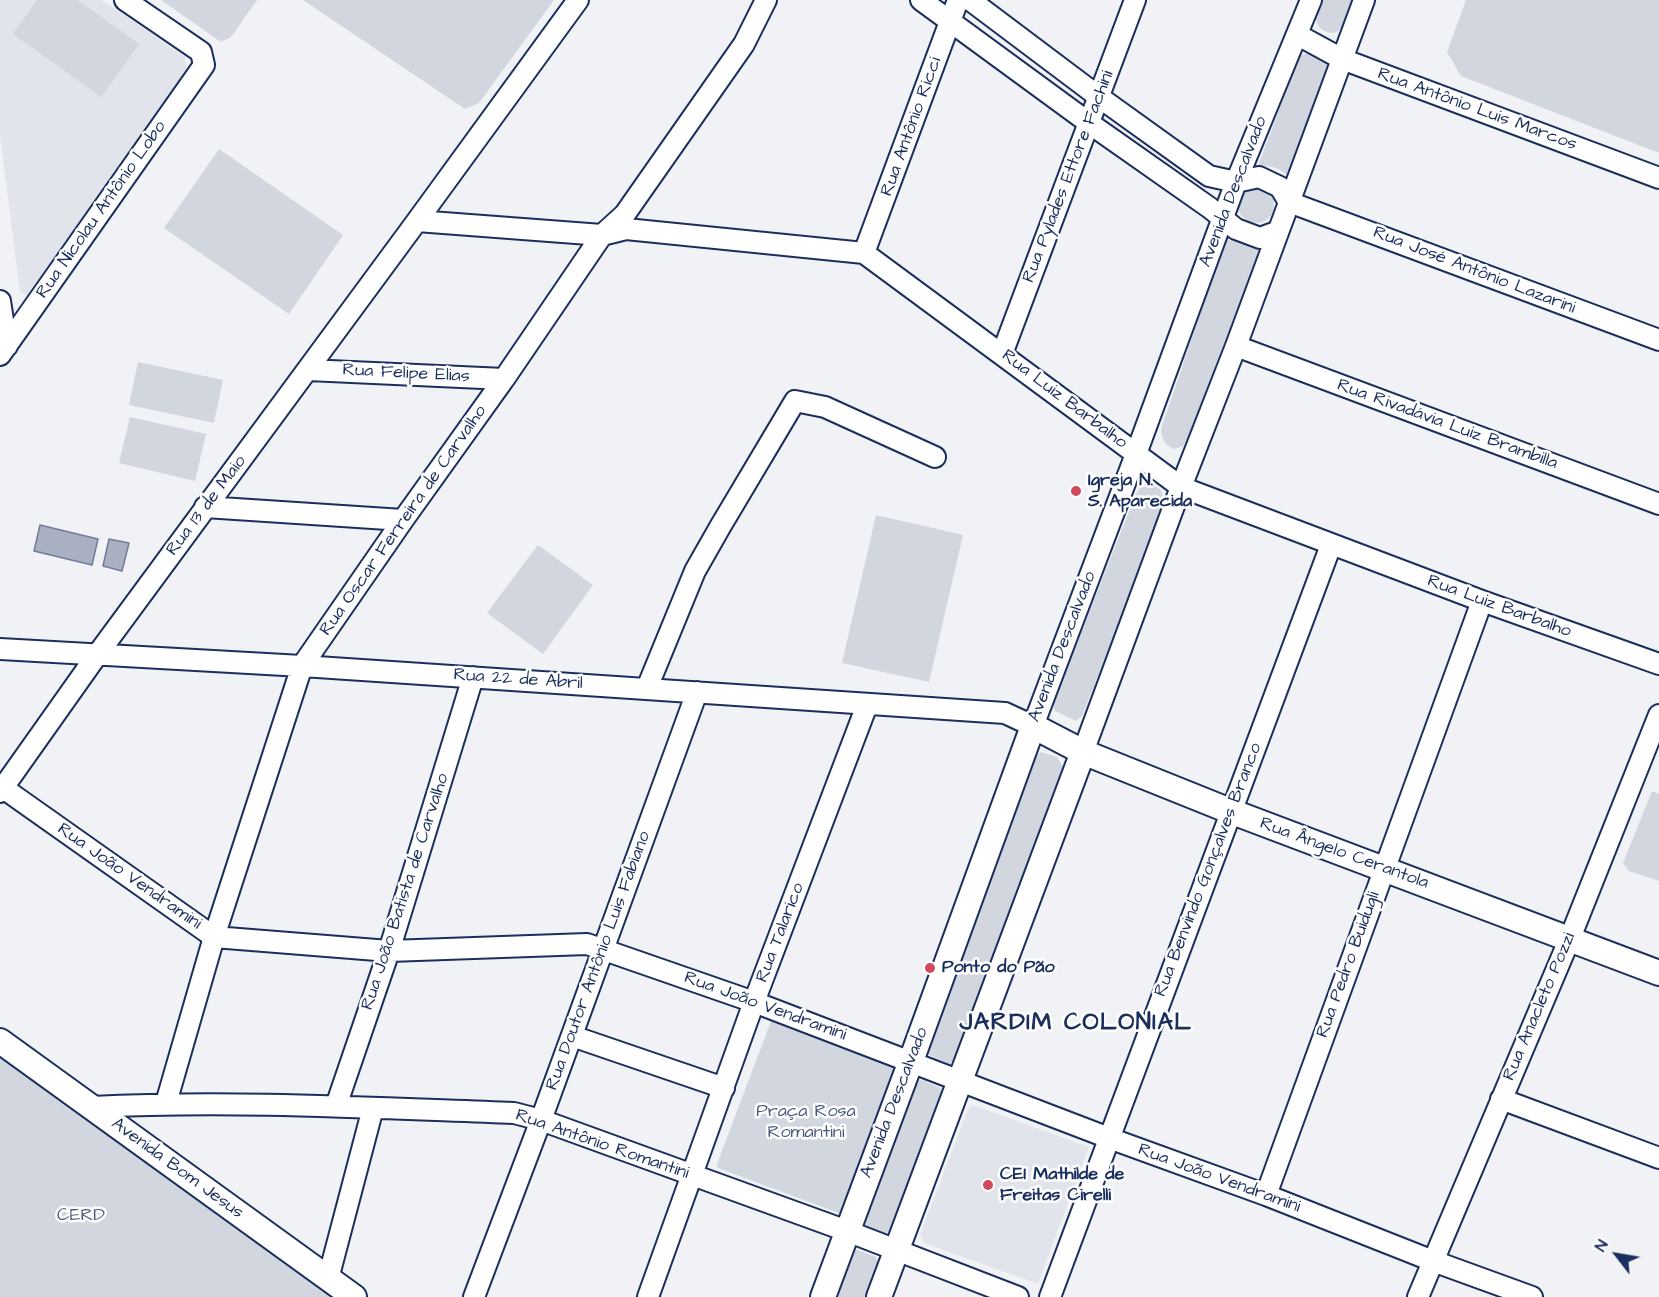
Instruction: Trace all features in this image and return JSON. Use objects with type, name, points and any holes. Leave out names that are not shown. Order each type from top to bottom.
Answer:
[{"type":"street","name":"Rua Nicolau Antônio Lobo","points":[[3,351],[204,65],[201,52],[125,0]]},
{"type":"street","name":"Rua 13 de Maio","points":[[2,790],[97,655],[578,0]]},
{"type":"street","name":"Rua Oscar Ferreira de Carvalho","points":[[166,1103],[214,937],[302,666],[504,379],[602,234],[625,214],[744,44],[766,0]]},
{"type":"street","points":[[921,0],[1236,229],[1260,238],[1276,232]]},
{"type":"street","name":"Rua Antônio Ricci","points":[[864,253],[958,0]]},
{"type":"street","points":[[970,0],[1209,176],[1236,182],[1259,177],[1280,187],[1289,202]]},
{"type":"street","name":"Rua Pylades Ettore Fachini","points":[[1002,354],[1135,0]]},
{"type":"street","name":"Avenida Descalvado","points":[[823,1297],[1236,182],[1311,0]]},
{"type":"street","points":[[879,1297],[1364,0]]},
{"type":"street","name":"Rua Antônio Luis Marcos","points":[[1298,34],[1342,59],[1659,178]]},
{"type":"street","name":"Rua José Antônio Lazarini","points":[[1289,202],[1659,340]]},
{"type":"street","points":[[417,221],[602,234],[626,229],[864,253]]},
{"type":"street","name":"Rua Luiz Barbalho","points":[[864,253],[1180,487],[1482,601],[1659,664]]},
{"type":"street","points":[[0,301],[3,351]]},
{"type":"street","name":"Rua Rivadávia Luiz Brambilla","points":[[1236,346],[1659,504]]},
{"type":"street","name":"Rua Felipe Elias","points":[[308,370],[504,379]]},
{"type":"street","points":[[647,688],[695,571],[795,401],[825,407],[935,457]]},
{"type":"street","points":[[205,507],[404,520]]},
{"type":"street","name":"Rua Benvindo Gonçalves Branco","points":[[1050,1297],[1331,545]]},
{"type":"street","name":"Rua Pedro Buidugli","points":[[1266,1195],[1482,601]]},
{"type":"street","name":"Rua 22 de Abril","points":[[0,649],[302,666],[1005,713],[1033,726]]},
{"type":"street","name":"Rua João Batista de Carvalho","points":[[336,1106],[388,951],[473,677]]},
{"type":"street","name":"Rua Doutor Antônio Luis Fabiano","points":[[474,1297],[697,692]]},
{"type":"street","name":"Rua Talarico","points":[[648,1297],[754,1002],[867,705]]},
{"type":"street","name":"Rua Anacleto Pozzi","points":[[1418,1297],[1570,938],[1659,715]]},
{"type":"street","name":"Rua Ângelo Cerantola","points":[[1033,726],[1083,752],[1230,812],[1659,973]]},
{"type":"street","name":"Rua João Vendramini","points":[[2,790],[214,937],[388,951],[587,944],[754,1002],[1532,1297]]},
{"type":"street","points":[[572,1036],[724,1088]]},
{"type":"street","name":"Avenida Bom Jesus","points":[[0,1041],[354,1297]]},
{"type":"street","points":[[1501,1099],[1659,1158]]},
{"type":"street","name":"Rua Antônio Romantini","points":[[92,1107],[166,1103],[336,1106],[514,1113],[541,1120],[847,1231],[1018,1297]]},
{"type":"street","points":[[328,1279],[373,1108]]},
{"type":"shaded area","points":[[0,0],[102,0],[185,57],[187,68],[29,297],[20,292],[0,135]]},
{"type":"shaded area","name":"CEI Mathilde de Freitas Cirelli","points":[[973,1105],[1089,1147],[1038,1284],[924,1243],[920,1235],[968,1109]]},
{"type":"green space","points":[[37,0],[78,0],[139,44],[101,97],[13,34]]},
{"type":"green space","points":[[161,0],[257,0],[231,37],[221,42]]},
{"type":"green space","points":[[303,0],[554,0],[479,103],[465,109]]},
{"type":"green space","points":[[1321,0],[1356,0],[1350,16],[1336,32],[1327,32],[1317,23],[1316,14]]},
{"type":"green space","points":[[1466,0],[1659,0],[1659,153],[1461,76],[1447,52]]},
{"type":"green space","points":[[1309,53],[1321,56],[1327,64],[1327,76],[1289,178],[1275,168],[1258,166],[1297,62],[1302,55]]},
{"type":"green space","points":[[219,149],[343,235],[289,314],[164,228]]},
{"type":"green space","points":[[1256,187],[1269,192],[1274,205],[1269,218],[1256,223],[1243,218],[1238,205],[1243,192]]},
{"type":"green space","points":[[1230,236],[1261,248],[1189,435],[1183,446],[1174,449],[1164,441],[1161,429],[1225,241]]},
{"type":"green space","points":[[138,362],[223,380],[214,423],[129,405]]},
{"type":"green space","points":[[130,417],[206,434],[195,481],[119,463]]},
{"type":"green space","points":[[1152,484],[1161,490],[1165,507],[1082,716],[1076,721],[1055,711],[1053,704],[1136,494],[1140,488]]},
{"type":"green space","points":[[876,515],[963,535],[929,682],[842,663]]},
{"type":"green space","points":[[538,545],[593,585],[543,654],[487,613]]},
{"type":"green space","points":[[1041,752],[1057,757],[1063,767],[955,1059],[949,1064],[927,1054],[925,1048],[1033,757]]},
{"type":"green space","points":[[1652,791],[1659,794],[1659,881],[1629,871],[1623,863]]},
{"type":"green space","name":"Praça Rosa Romantini","points":[[771,1021],[787,1025],[894,1067],[898,1071],[844,1215],[718,1168],[717,1164]]},
{"type":"green space","name":"CERD","points":[[0,1057],[333,1297],[0,1297]]},
{"type":"green space","points":[[922,1080],[940,1088],[943,1094],[892,1230],[885,1234],[865,1226],[863,1221],[915,1082]]},
{"type":"green space","points":[[855,1249],[876,1257],[878,1264],[866,1297],[834,1297],[850,1252]]},
{"type":"water","points":[[40,525],[98,539],[92,565],[34,551]]},
{"type":"water","points":[[109,539],[129,543],[122,571],[103,566]]},
{"type":"place","name":"Igreja N. S. Aparecida","points":[[1076,491]]},
{"type":"place","name":"Ponto do Pão","points":[[930,968]]},
{"type":"place","name":"CEI Mathilde de Freitas Cirelli","points":[[988,1185]]},
{"type":"district","name":"JARDIM COLONIAL","points":[[1076,1024]]}]
